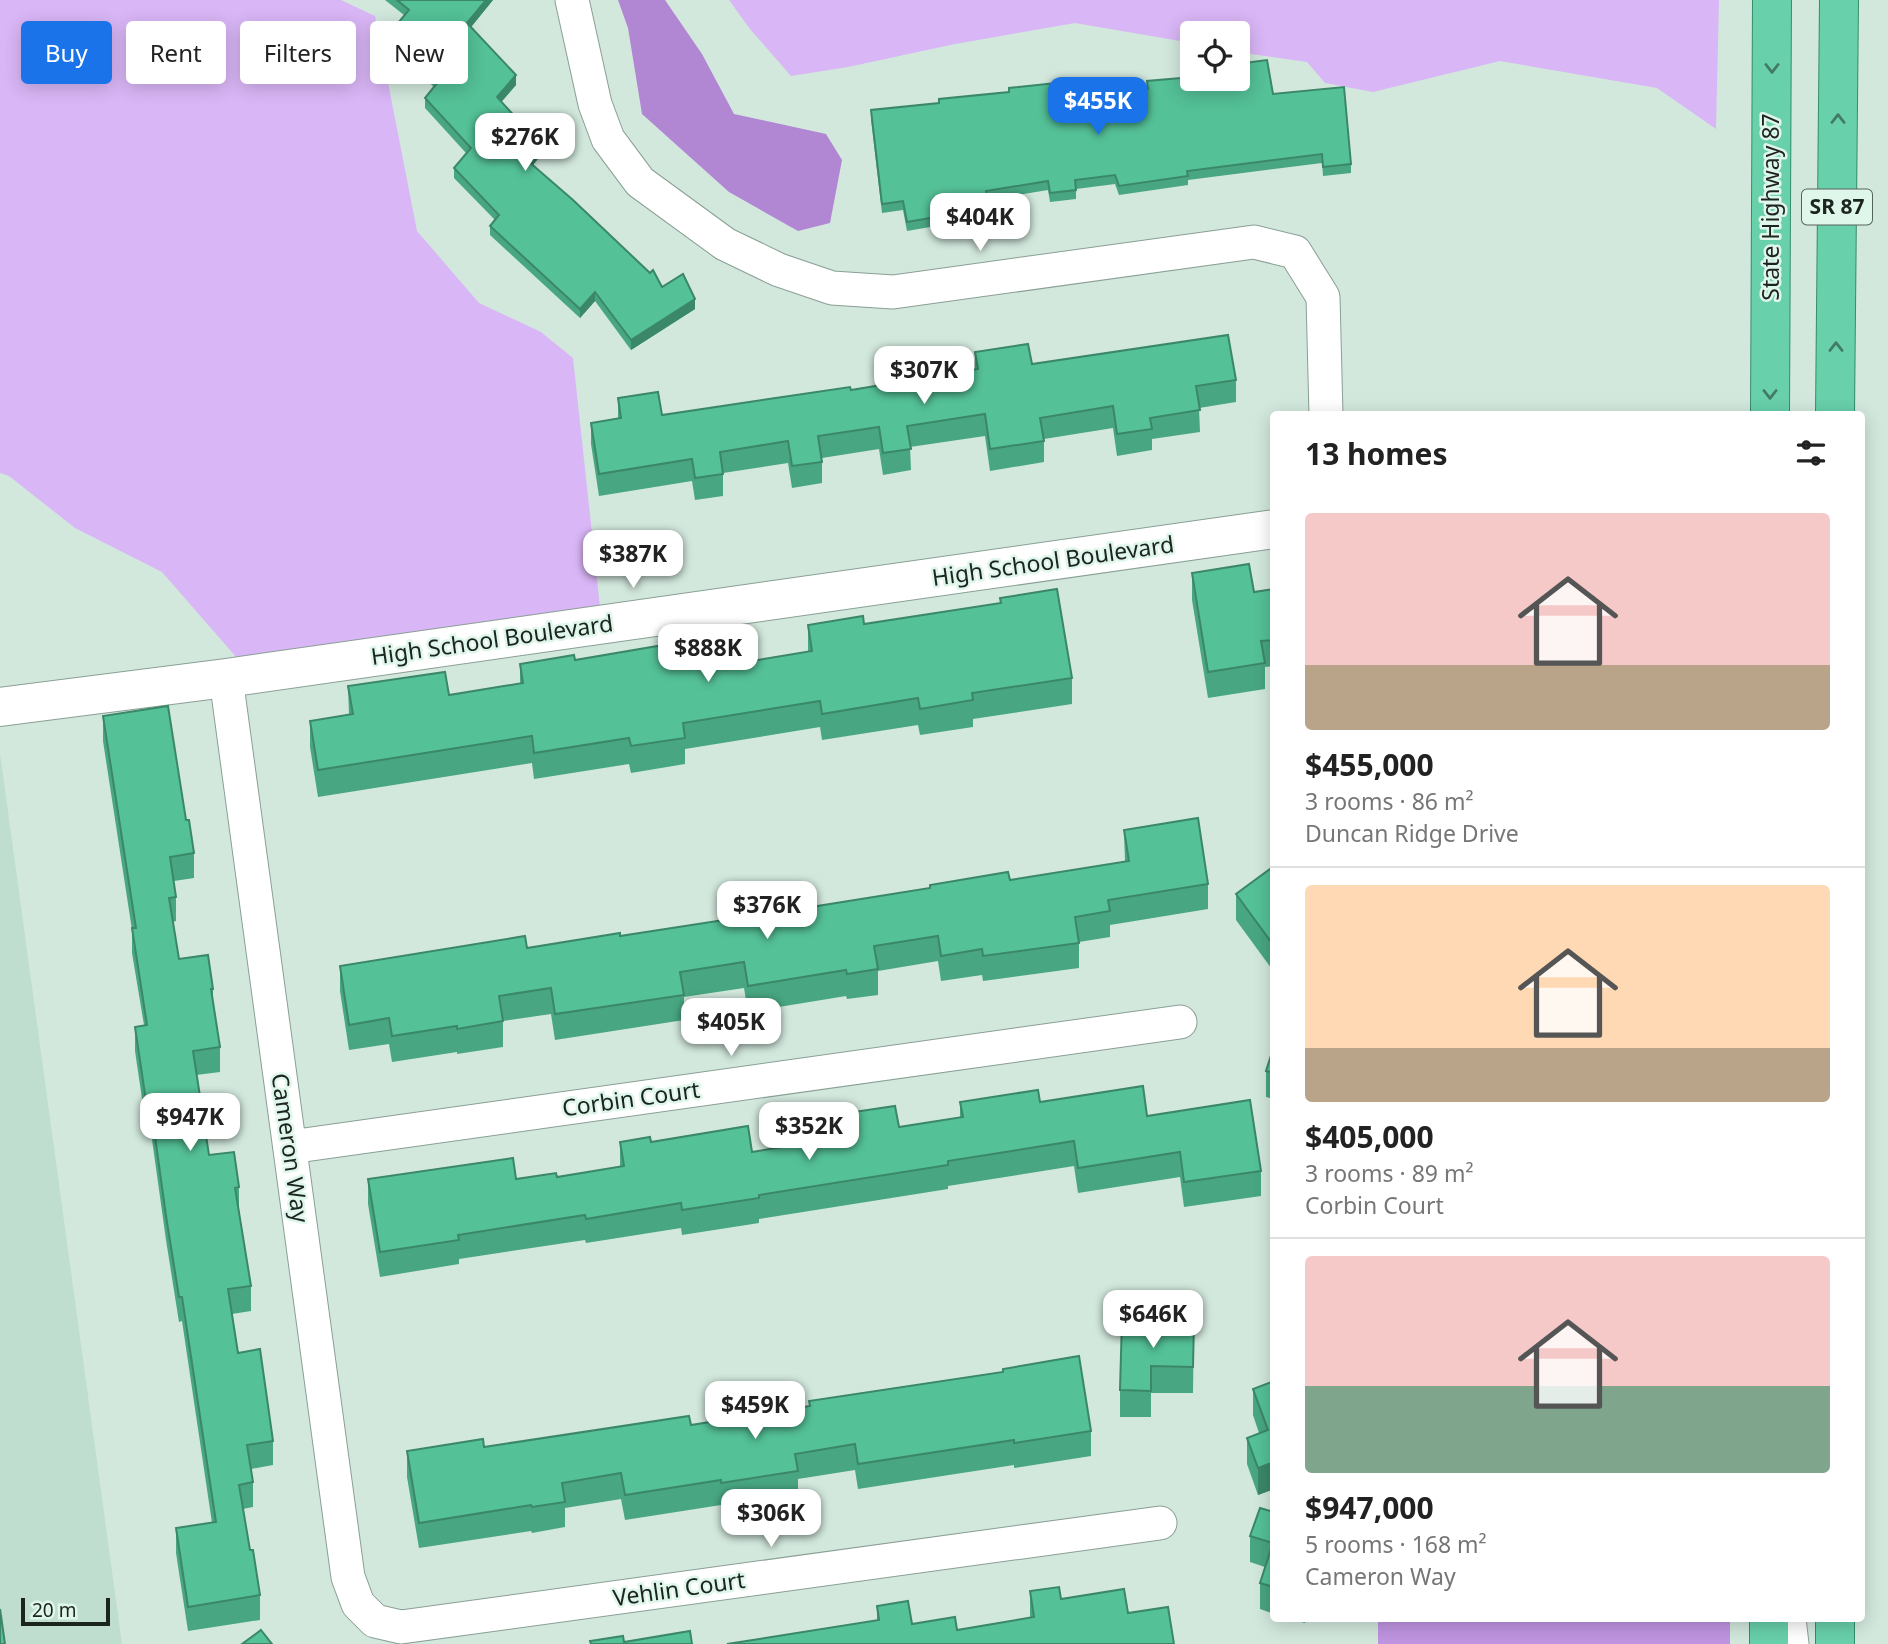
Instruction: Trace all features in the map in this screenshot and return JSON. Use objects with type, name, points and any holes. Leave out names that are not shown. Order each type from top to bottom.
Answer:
[{"type":"highway","name":"State Highway 87","points":[[1770,411],[1772,0]]},
{"type":"highway","name":"SR 87","points":[[1835,411],[1839,0]]},
{"type":"highway","points":[[1769,1622],[1769,1644]]},
{"type":"highway","points":[[1835,1622],[1835,1644]]},
{"type":"street","points":[[572,0],[595,104],[608,139],[640,182],[726,244],[779,270],[832,288],[893,292],[1254,242],[1295,252],[1323,297],[1326,411]]},
{"type":"street","name":"High School Boulevard","points":[[0,707],[226,678],[1270,530]]},
{"type":"street","name":"Cameron Way","points":[[226,678],[348,1577],[358,1604],[368,1614]]},
{"type":"street","name":"Corbin Court","points":[[290,1147],[1180,1022]]},
{"type":"street","name":"Vehlin Court","points":[[368,1614],[375,1621],[401,1627],[1160,1523]]},
{"type":"street","points":[[1789,1622],[1793,1644]]},
{"type":"shaded area","points":[[0,0],[341,0],[375,16],[376,21],[370,21],[370,84],[388,84],[417,231],[479,303],[541,332],[573,358],[600,607],[237,658],[162,572],[75,528],[9,476],[0,473]]},
{"type":"shaded area","points":[[618,0],[665,0],[702,54],[734,114],[826,134],[842,160],[830,223],[798,231],[729,192],[642,114],[628,28]]},
{"type":"shaded area","points":[[729,0],[1719,0],[1716,129],[1657,88],[1500,61],[1373,92],[1325,83],[1307,62],[1250,54],[1250,21],[1180,21],[1180,41],[1075,23],[791,76]]},
{"type":"shaded area","points":[[0,753],[122,1644],[0,1644]]},
{"type":"shaded area","points":[[1378,1622],[1730,1622],[1730,1644],[1378,1644]]},
{"type":"building","points":[[397,0],[486,0],[468,22],[400,21],[409,10]]},
{"type":"building","points":[[468,24],[516,75],[497,97],[541,145],[528,161],[650,273],[653,270],[662,287],[683,274],[695,299],[631,340],[595,292],[580,309],[490,226],[499,215],[454,168],[471,148],[425,98],[436,84],[468,84]]},
{"type":"building","points":[[1267,60],[1273,94],[1344,87],[1351,164],[1323,167],[1322,154],[1187,171],[1188,176],[1119,186],[1115,175],[1075,180],[1076,190],[1050,193],[1048,181],[986,191],[988,204],[935,212],[936,217],[907,222],[903,201],[882,204],[871,110],[939,103],[939,99],[1009,92],[1009,88],[1065,82],[1067,98],[1148,89],[1147,81],[1180,78],[1180,91],[1250,91],[1250,62]]},
{"type":"building","points":[[1228,335],[1236,380],[1196,386],[1200,410],[1150,418],[1152,429],[1117,434],[1113,406],[1040,418],[1044,441],[990,449],[985,414],[907,426],[911,449],[883,453],[879,427],[818,436],[822,462],[792,466],[788,441],[720,452],[723,474],[695,478],[692,459],[599,474],[591,423],[621,418],[618,398],[658,392],[662,415],[850,387],[851,390],[978,369],[975,352],[1028,344],[1032,364]]},
{"type":"building","points":[[1249,564],[1254,592],[1270,590],[1270,640],[1261,641],[1265,663],[1208,672],[1192,573]]},
{"type":"building","points":[[1057,589],[1072,678],[972,693],[973,700],[920,709],[918,698],[822,714],[820,701],[683,723],[685,738],[631,746],[629,738],[534,753],[532,736],[318,770],[310,721],[353,714],[348,686],[445,672],[449,695],[523,683],[520,664],[574,655],[575,660],[734,633],[739,663],[812,651],[808,625],[863,616],[864,624],[1001,603],[1000,598]]},
{"type":"building","points":[[168,706],[186,820],[189,820],[194,853],[170,857],[176,897],[169,898],[179,959],[208,955],[220,1047],[193,1051],[209,1155],[234,1152],[239,1187],[235,1188],[251,1286],[228,1289],[238,1353],[260,1349],[273,1441],[247,1445],[253,1482],[239,1485],[260,1595],[188,1607],[176,1528],[216,1522],[182,1297],[179,1297],[166,1216],[150,1100],[146,1101],[135,1027],[147,1025],[132,928],[136,928],[103,716]]},
{"type":"building","points":[[1198,818],[1208,884],[1108,900],[1110,911],[1075,917],[1079,943],[983,956],[982,949],[941,956],[938,936],[874,946],[878,969],[847,974],[846,970],[748,986],[744,962],[680,972],[684,995],[555,1014],[551,988],[499,996],[503,1021],[392,1036],[389,1018],[349,1025],[340,966],[525,936],[527,948],[620,933],[620,936],[737,918],[736,913],[810,902],[811,907],[930,888],[930,885],[1008,872],[1010,880],[1129,861],[1124,830]]},
{"type":"building","points":[[1270,869],[1270,941],[1236,894]]},
{"type":"building","points":[[1143,1086],[1147,1116],[1250,1100],[1261,1171],[1184,1182],[1180,1152],[1078,1168],[1074,1141],[948,1161],[948,1165],[759,1195],[759,1198],[682,1210],[681,1203],[586,1219],[585,1215],[458,1235],[459,1240],[380,1252],[368,1179],[513,1158],[516,1179],[556,1173],[557,1177],[624,1166],[620,1142],[650,1137],[651,1142],[748,1126],[752,1152],[812,1142],[808,1116],[895,1106],[899,1127],[963,1117],[960,1102],[1038,1090],[1040,1102]]},
{"type":"building","points":[[1122,1319],[1194,1321],[1193,1367],[1151,1366],[1151,1391],[1120,1390]]},
{"type":"building","points":[[1079,1356],[1091,1431],[858,1464],[855,1444],[795,1454],[798,1471],[625,1495],[621,1473],[562,1483],[565,1502],[419,1523],[407,1451],[483,1439],[484,1447],[689,1416],[691,1425],[810,1406],[809,1401],[1003,1372],[1003,1369]]},
{"type":"building","points":[[1270,1383],[1270,1464],[1258,1468],[1247,1438],[1268,1430],[1253,1389]]},
{"type":"building","points":[[1260,1508],[1270,1511],[1270,1542],[1250,1536]]},
{"type":"building","points":[[1270,1552],[1270,1586],[1260,1583]]},
{"type":"building","points":[[1059,1587],[1061,1599],[1124,1589],[1128,1613],[1168,1607],[1174,1644],[727,1644],[879,1620],[877,1606],[908,1601],[912,1624],[955,1617],[957,1630],[1034,1617],[1030,1591]]},
{"type":"building","points":[[0,1609],[5,1644],[0,1644]]},
{"type":"building","points":[[261,1630],[272,1644],[242,1644]]},
{"type":"building","points":[[690,1631],[692,1644],[591,1644],[590,1641],[623,1636],[624,1642]]}]
